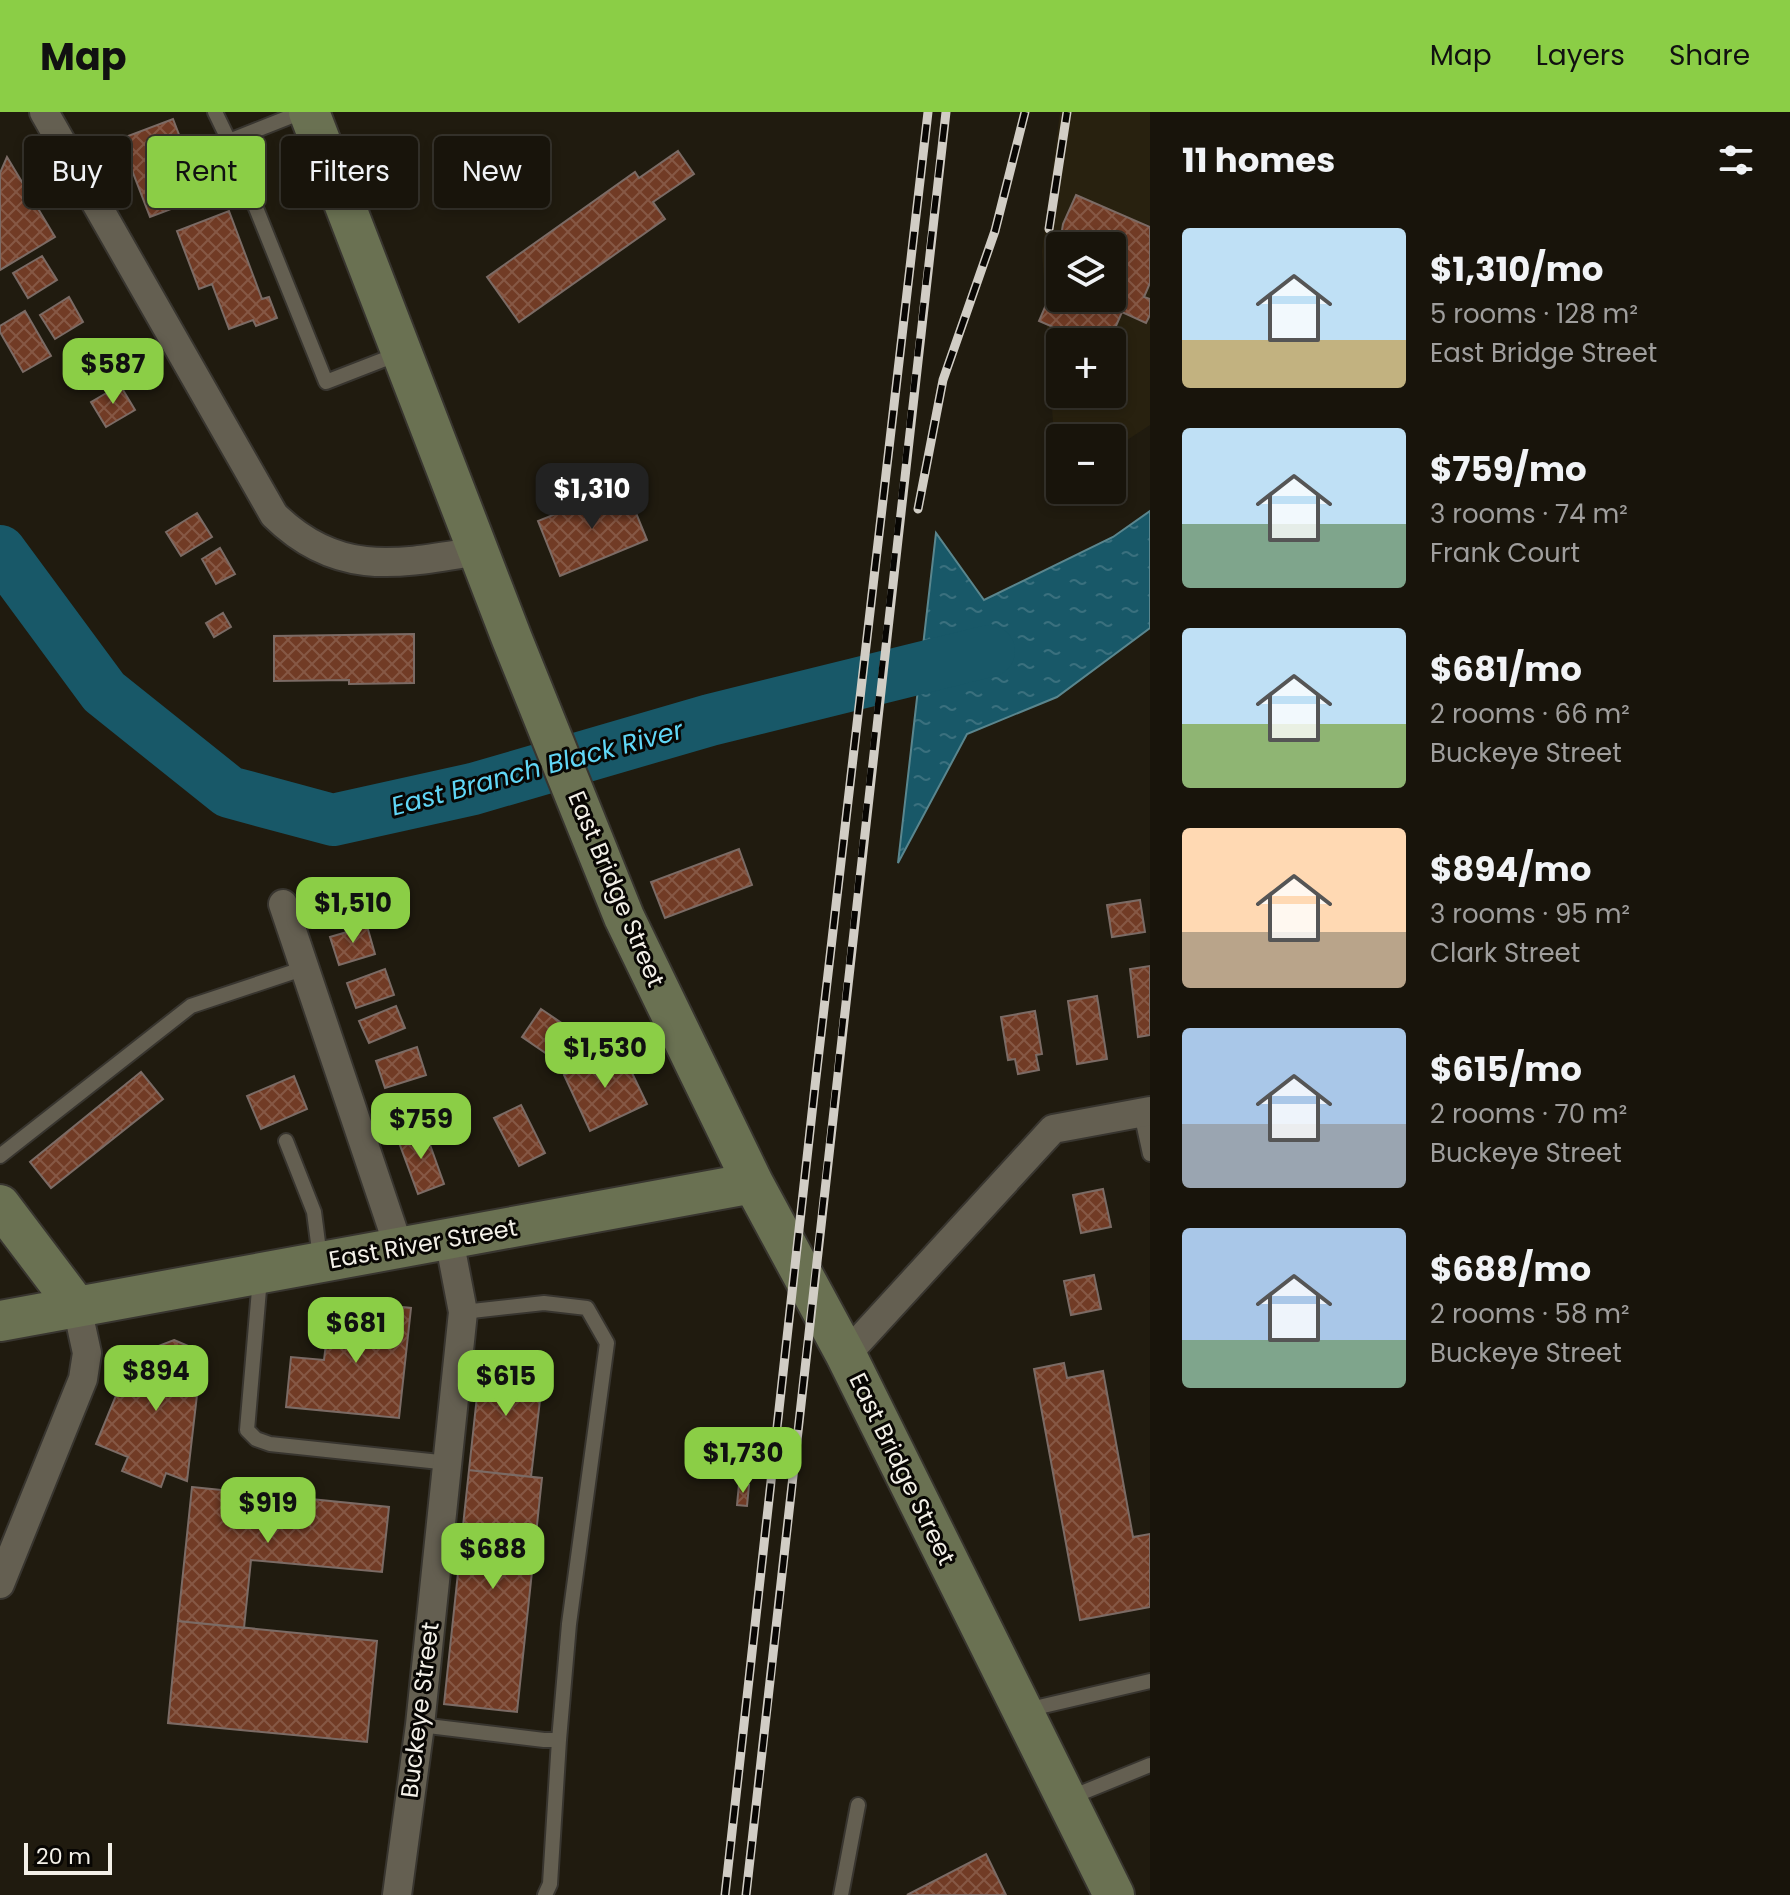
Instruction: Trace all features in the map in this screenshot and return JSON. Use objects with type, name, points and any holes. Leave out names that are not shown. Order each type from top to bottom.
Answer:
[{"type":"main road","name":"East Bridge Street","points":[[309,112],[512,639],[624,917],[753,1183],[846,1355],[1114,1895]]},
{"type":"main road","name":"East River Street","points":[[0,1321],[753,1183]]},
{"type":"main road","points":[[0,1205],[77,1307]]},
{"type":"street","points":[[44,112],[274,515],[315,546],[365,563],[403,564],[478,551]]},
{"type":"street","points":[[283,904],[399,1248]]},
{"type":"street","points":[[846,1355],[1053,1129],[1146,1112]]},
{"type":"street","name":"Buckeye Street","points":[[397,1895],[420,1725],[463,1312],[449,1239]]},
{"type":"street","points":[[0,1584],[83,1379],[87,1353],[77,1307]]},
{"type":"lane","points":[[215,112],[227,136]]},
{"type":"lane","points":[[242,136],[302,112]]},
{"type":"lane","points":[[256,208],[326,382],[402,352]]},
{"type":"lane","points":[[0,1156],[191,1006],[305,968]]},
{"type":"lane","points":[[1146,1112],[1150,1154]]},
{"type":"lane","points":[[286,1141],[314,1212],[320,1263]]},
{"type":"lane","points":[[260,1274],[247,1430],[256,1439],[270,1444],[449,1463]]},
{"type":"lane","points":[[463,1312],[544,1303],[587,1308],[607,1343],[569,1624],[550,1884],[545,1895]]},
{"type":"lane","points":[[1021,1711],[1150,1681]]},
{"type":"lane","points":[[420,1725],[559,1740]]},
{"type":"lane","points":[[1065,1799],[1150,1765]]},
{"type":"lane","points":[[841,1895],[858,1805]]},
{"type":"shaded area","points":[[1060,112],[1150,112],[1150,425],[1126,441],[1126,424],[1053,424],[1052,408],[1126,408],[1126,328],[1047,328],[1042,251]]},
{"type":"water","points":[[1150,511],[1150,628],[1057,697],[967,734],[898,863],[936,533],[984,600],[1113,537]]},
{"type":"building","points":[[173,119],[180,136],[147,136],[147,208],[174,208],[150,217],[131,168],[131,136],[128,136]]},
{"type":"building","points":[[678,151],[694,174],[653,202],[665,219],[519,322],[487,277],[635,172],[639,178]]},
{"type":"building","points":[[7,157],[24,185],[24,208],[38,208],[55,237],[0,270],[0,173]]},
{"type":"building","points":[[1076,195],[1150,227],[1150,283],[1144,297],[1150,299],[1150,315],[1146,323],[1122,312],[1126,312],[1126,232],[1062,232]]},
{"type":"building","points":[[229,211],[262,299],[269,297],[277,318],[256,326],[253,320],[229,329],[212,284],[199,289],[177,231]]},
{"type":"building","points":[[42,256],[57,280],[28,298],[13,273]]},
{"type":"building","points":[[69,297],[83,322],[55,339],[40,315]]},
{"type":"building","points":[[1046,305],[1046,312],[1122,312],[1115,328],[1055,328],[1039,321]]},
{"type":"building","points":[[25,311],[51,356],[23,372],[0,332],[0,326]]},
{"type":"building","points":[[93,340],[109,365],[80,383],[65,358]]},
{"type":"building","points":[[120,385],[135,410],[106,427],[91,402]]},
{"type":"building","points":[[625,486],[647,540],[560,576],[538,521]]},
{"type":"building","points":[[197,513],[212,537],[181,556],[166,532]]},
{"type":"building","points":[[220,548],[235,574],[216,584],[202,559]]},
{"type":"building","points":[[223,613],[231,627],[214,637],[206,623]]},
{"type":"building","points":[[414,634],[414,683],[274,681],[274,636]]},
{"type":"building","points":[[739,849],[752,885],[665,918],[651,882]]},
{"type":"building","points":[[1140,900],[1145,932],[1112,937],[1107,905]]},
{"type":"building","points":[[367,926],[375,954],[339,965],[330,937]]},
{"type":"building","points":[[1150,966],[1150,1035],[1138,1037],[1130,969]]},
{"type":"building","points":[[385,969],[394,995],[356,1008],[347,983]]},
{"type":"building","points":[[1097,996],[1107,1059],[1077,1064],[1068,1001]]},
{"type":"building","points":[[396,1006],[405,1028],[369,1043],[359,1021]]},
{"type":"building","points":[[541,1009],[569,1028],[550,1056],[522,1037]]},
{"type":"building","points":[[1035,1011],[1042,1054],[1036,1055],[1039,1070],[1018,1074],[1015,1059],[1008,1060],[1001,1017]]},
{"type":"building","points":[[417,1047],[426,1075],[385,1088],[376,1061]]},
{"type":"building","points":[[620,1048],[647,1104],[590,1131],[564,1075]]},
{"type":"building","points":[[141,1072],[163,1099],[51,1188],[30,1162]]},
{"type":"building","points":[[294,1076],[307,1109],[261,1129],[247,1096]]},
{"type":"building","points":[[521,1105],[545,1153],[519,1166],[494,1118]]},
{"type":"building","points":[[424,1128],[444,1184],[418,1194],[397,1137]]},
{"type":"building","points":[[1103,1189],[1111,1227],[1081,1233],[1073,1195]]},
{"type":"building","points":[[1094,1275],[1101,1309],[1071,1315],[1064,1281]]},
{"type":"building","points":[[374,1304],[411,1308],[399,1418],[286,1407],[291,1357],[324,1360],[330,1310],[373,1314]]},
{"type":"building","points":[[174,1340],[202,1352],[187,1481],[166,1473],[161,1487],[122,1471],[128,1457],[96,1444],[134,1352],[145,1357],[148,1350]]},
{"type":"building","points":[[481,1359],[544,1366],[531,1477],[469,1470]]},
{"type":"building","points":[[1064,1363],[1067,1378],[1103,1371],[1133,1537],[1150,1534],[1150,1607],[1080,1620],[1034,1369]]},
{"type":"building","points":[[469,1470],[542,1478],[517,1712],[444,1704]]},
{"type":"building","points":[[739,1484],[749,1485],[747,1506],[737,1505]]},
{"type":"building","points":[[192,1487],[389,1507],[382,1572],[251,1560],[244,1628],[178,1621]]},
{"type":"building","points":[[178,1621],[377,1641],[367,1742],[168,1723]]},
{"type":"building","points":[[986,1854],[1006,1895],[907,1895]]},
{"type":"waterway","name":"East Branch Black River","points":[[0,551],[104,692],[229,792],[333,820],[473,789],[710,720],[989,651]]},
{"type":"railway","points":[[725,1895],[928,112]]},
{"type":"railway","points":[[746,1895],[946,112]]},
{"type":"railway","points":[[918,509],[943,380],[995,231],[1025,112]]},
{"type":"railway","points":[[1049,229],[1067,112]]}]
